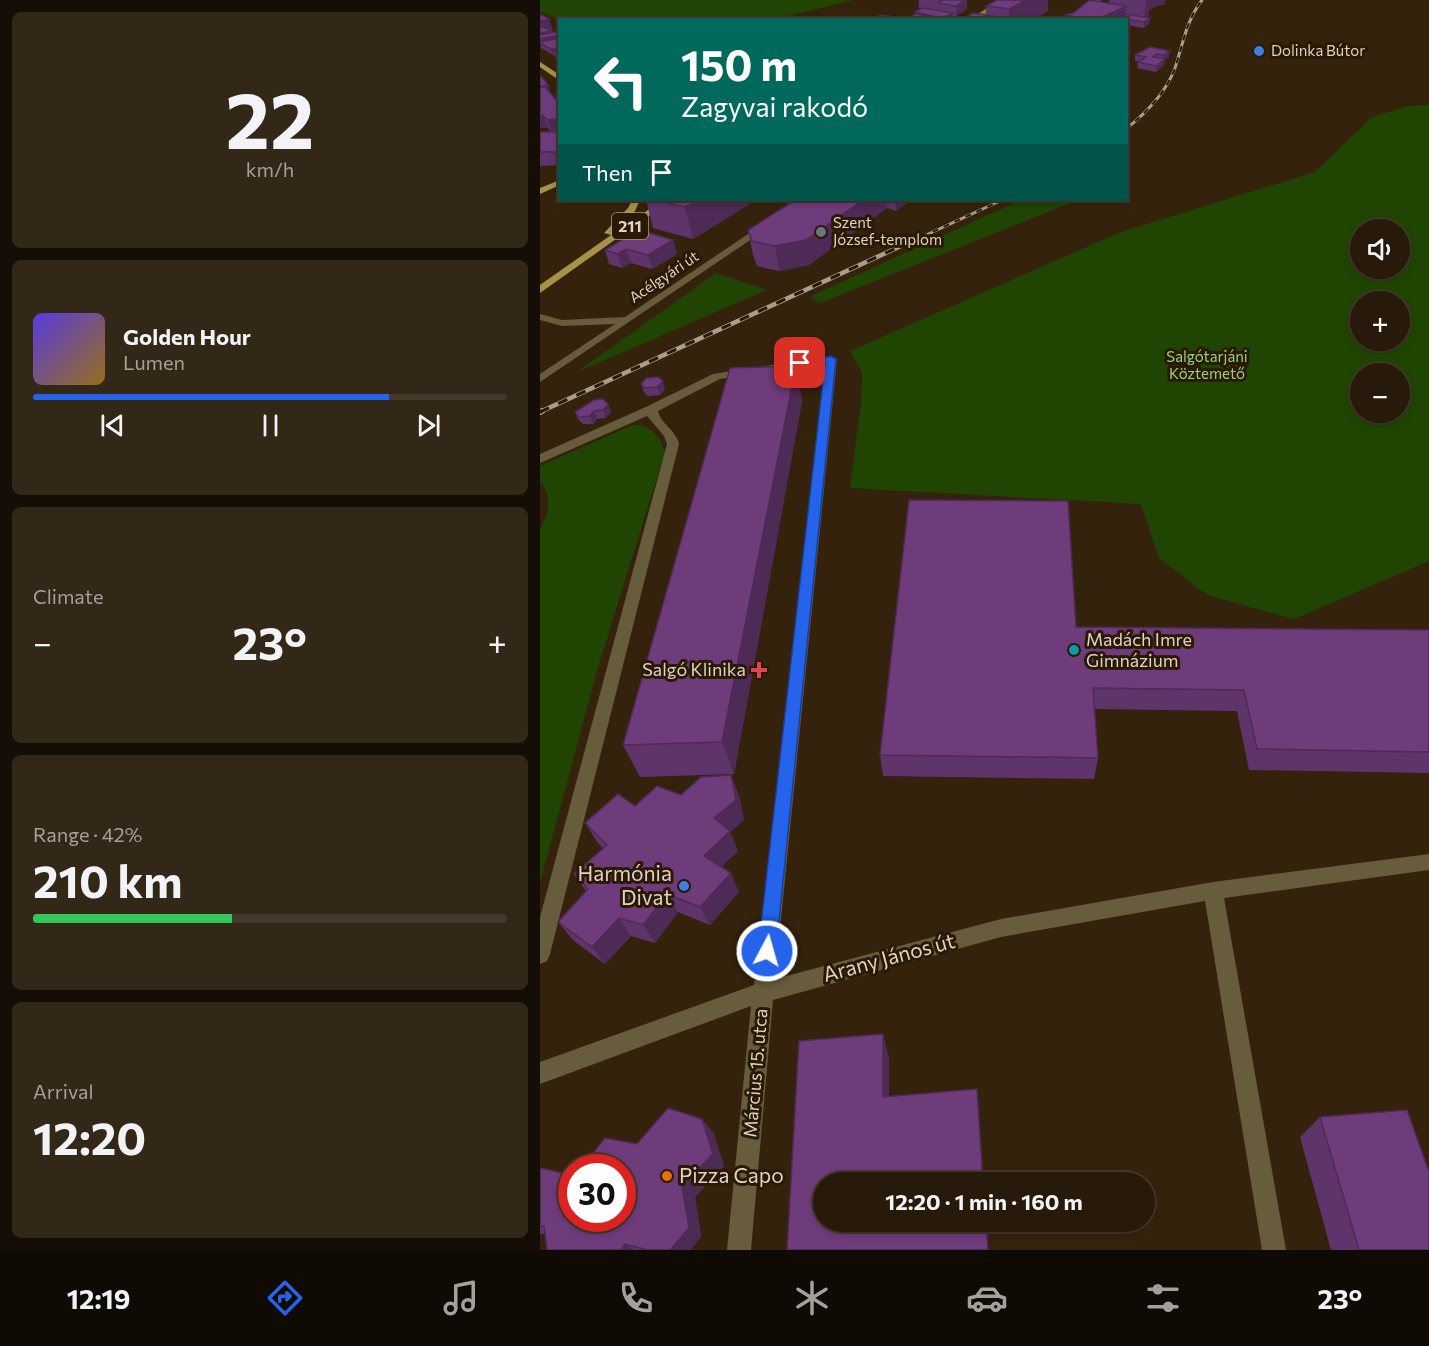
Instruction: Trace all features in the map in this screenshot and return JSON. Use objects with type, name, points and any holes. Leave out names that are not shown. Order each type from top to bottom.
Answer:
[{"type":"main road","points":[[974,18],[1004,0]]},
{"type":"main road","points":[[540,64],[558,78]]},
{"type":"main road","points":[[540,191],[558,183]]},
{"type":"main road","points":[[540,199],[558,193]]},
{"type":"main road","name":"211","points":[[592,251],[632,209],[636,201]]},
{"type":"main road","name":"211","points":[[540,290],[666,201]]},
{"type":"street","points":[[1073,18],[1098,0]]},
{"type":"street","name":"Acélgyári út","points":[[540,379],[775,220]]},
{"type":"street","points":[[540,317],[562,323],[627,320]]},
{"type":"street","name":"Március 15. utca","points":[[652,409],[717,376],[831,359],[763,992],[739,1250]]},
{"type":"street","points":[[540,459],[652,409],[653,418],[671,436],[673,444],[540,954]]},
{"type":"street","name":"Arany János út","points":[[540,1073],[763,992],[1001,928],[1213,891],[1429,862]]},
{"type":"street","points":[[1213,891],[1274,1250]]},
{"type":"green space","points":[[540,0],[853,0],[781,18],[558,20],[540,11]]},
{"type":"green space","name":"Salgótarjáni Köztemető","points":[[1429,105],[1429,561],[1294,619],[1207,595],[1159,558],[1141,504],[850,488],[861,403],[862,373],[850,351],[1121,232],[1315,172],[1372,117],[1408,106]]},
{"type":"green space","points":[[1019,201],[1075,201],[820,303],[809,297]]},
{"type":"green space","points":[[716,273],[767,290],[577,372]]},
{"type":"green space","points":[[633,425],[645,427],[654,432],[665,452],[598,667],[540,883],[540,530],[547,512],[548,499],[540,481],[540,466]]},
{"type":"building","points":[[943,0],[965,0],[956,6],[938,3]]},
{"type":"building","points":[[997,0],[1026,0],[1009,9],[986,6]]},
{"type":"building","points":[[1090,0],[1126,6],[1103,17],[1108,18],[1081,18],[1065,15],[1073,13]]},
{"type":"building","points":[[923,8],[953,13],[942,18],[915,12]]},
{"type":"building","points":[[973,13],[998,17],[997,18],[964,18]]},
{"type":"building","points":[[540,14],[549,19],[540,21]]},
{"type":"building","points":[[915,14],[937,17],[935,18],[908,18]]},
{"type":"building","points":[[1125,14],[1150,18],[1144,22],[1125,18]]},
{"type":"building","points":[[880,15],[897,17],[896,18],[875,18]]},
{"type":"building","points":[[540,27],[544,27],[551,31],[540,33]]},
{"type":"building","points":[[558,31],[558,35],[540,39],[540,35]]},
{"type":"building","points":[[558,38],[558,48],[551,49],[540,42]]},
{"type":"building","points":[[1150,47],[1170,51],[1153,57],[1165,59],[1156,66],[1138,62],[1146,57],[1135,55]]},
{"type":"building","points":[[540,77],[542,77],[548,85],[540,86]]},
{"type":"building","points":[[540,87],[545,87],[558,102],[558,119],[547,120],[543,115],[540,116]]},
{"type":"building","points":[[540,132],[558,132],[556,152],[540,152]]},
{"type":"building","points":[[659,201],[697,201],[685,207]]},
{"type":"building","points":[[793,201],[862,201],[806,240],[775,246],[752,241],[748,230]]},
{"type":"building","points":[[639,230],[673,240],[648,255],[626,249],[617,254],[605,250]]},
{"type":"building","points":[[796,366],[722,742],[623,745],[730,368]]},
{"type":"building","points":[[658,377],[663,381],[657,387],[645,388],[641,384],[646,378]]},
{"type":"building","points":[[603,399],[608,404],[603,410],[594,411],[590,416],[579,417],[575,412],[594,400]]},
{"type":"building","name":"Madách Imre Gimnázium","points":[[909,500],[1068,501],[1076,627],[1429,630],[1429,752],[1257,749],[1244,690],[1093,688],[1098,758],[880,755]]},
{"type":"building","points":[[731,775],[736,800],[714,818],[730,831],[704,856],[731,873],[700,907],[667,894],[643,925],[619,918],[592,947],[558,922],[588,889],[574,874],[607,845],[585,823],[618,794],[635,806],[657,786],[681,795],[701,777]]},
{"type":"building","points":[[883,1034],[883,1097],[977,1089],[982,1172],[813,1172],[813,1232],[987,1232],[988,1250],[787,1250],[799,1041]]},
{"type":"building","points":[[668,1108],[702,1119],[713,1154],[682,1186],[689,1228],[670,1250],[648,1250],[625,1244],[621,1250],[547,1250],[544,1226],[540,1226],[540,1168],[558,1172],[558,1232],[636,1232],[636,1154],[592,1154],[605,1138],[637,1144]]},
{"type":"building","points":[[1407,1110],[1429,1172],[1429,1250],[1359,1250],[1320,1117]]},
{"type":"railway","points":[[1128,127],[1148,109],[1166,86],[1175,68],[1189,24],[1202,0]]},
{"type":"railway","points":[[911,242],[1000,201]]},
{"type":"railway","points":[[542,411],[540,412],[914,240]]},
{"type":"place","name":"Dolinka Bútor","points":[[1259,51]]},
{"type":"place","name":"Szent József-templom","points":[[821,232]]},
{"type":"place","name":"Madách Imre Gimnázium","points":[[1074,650]]},
{"type":"place","name":"Salgó Klinika","points":[[759,670]]},
{"type":"place","name":"Harmónia Divat","points":[[684,886]]},
{"type":"place","name":"Pizza Capo","points":[[667,1176]]},
{"type":"route","points":[[767,951],[831,359],[800,363]]}]
